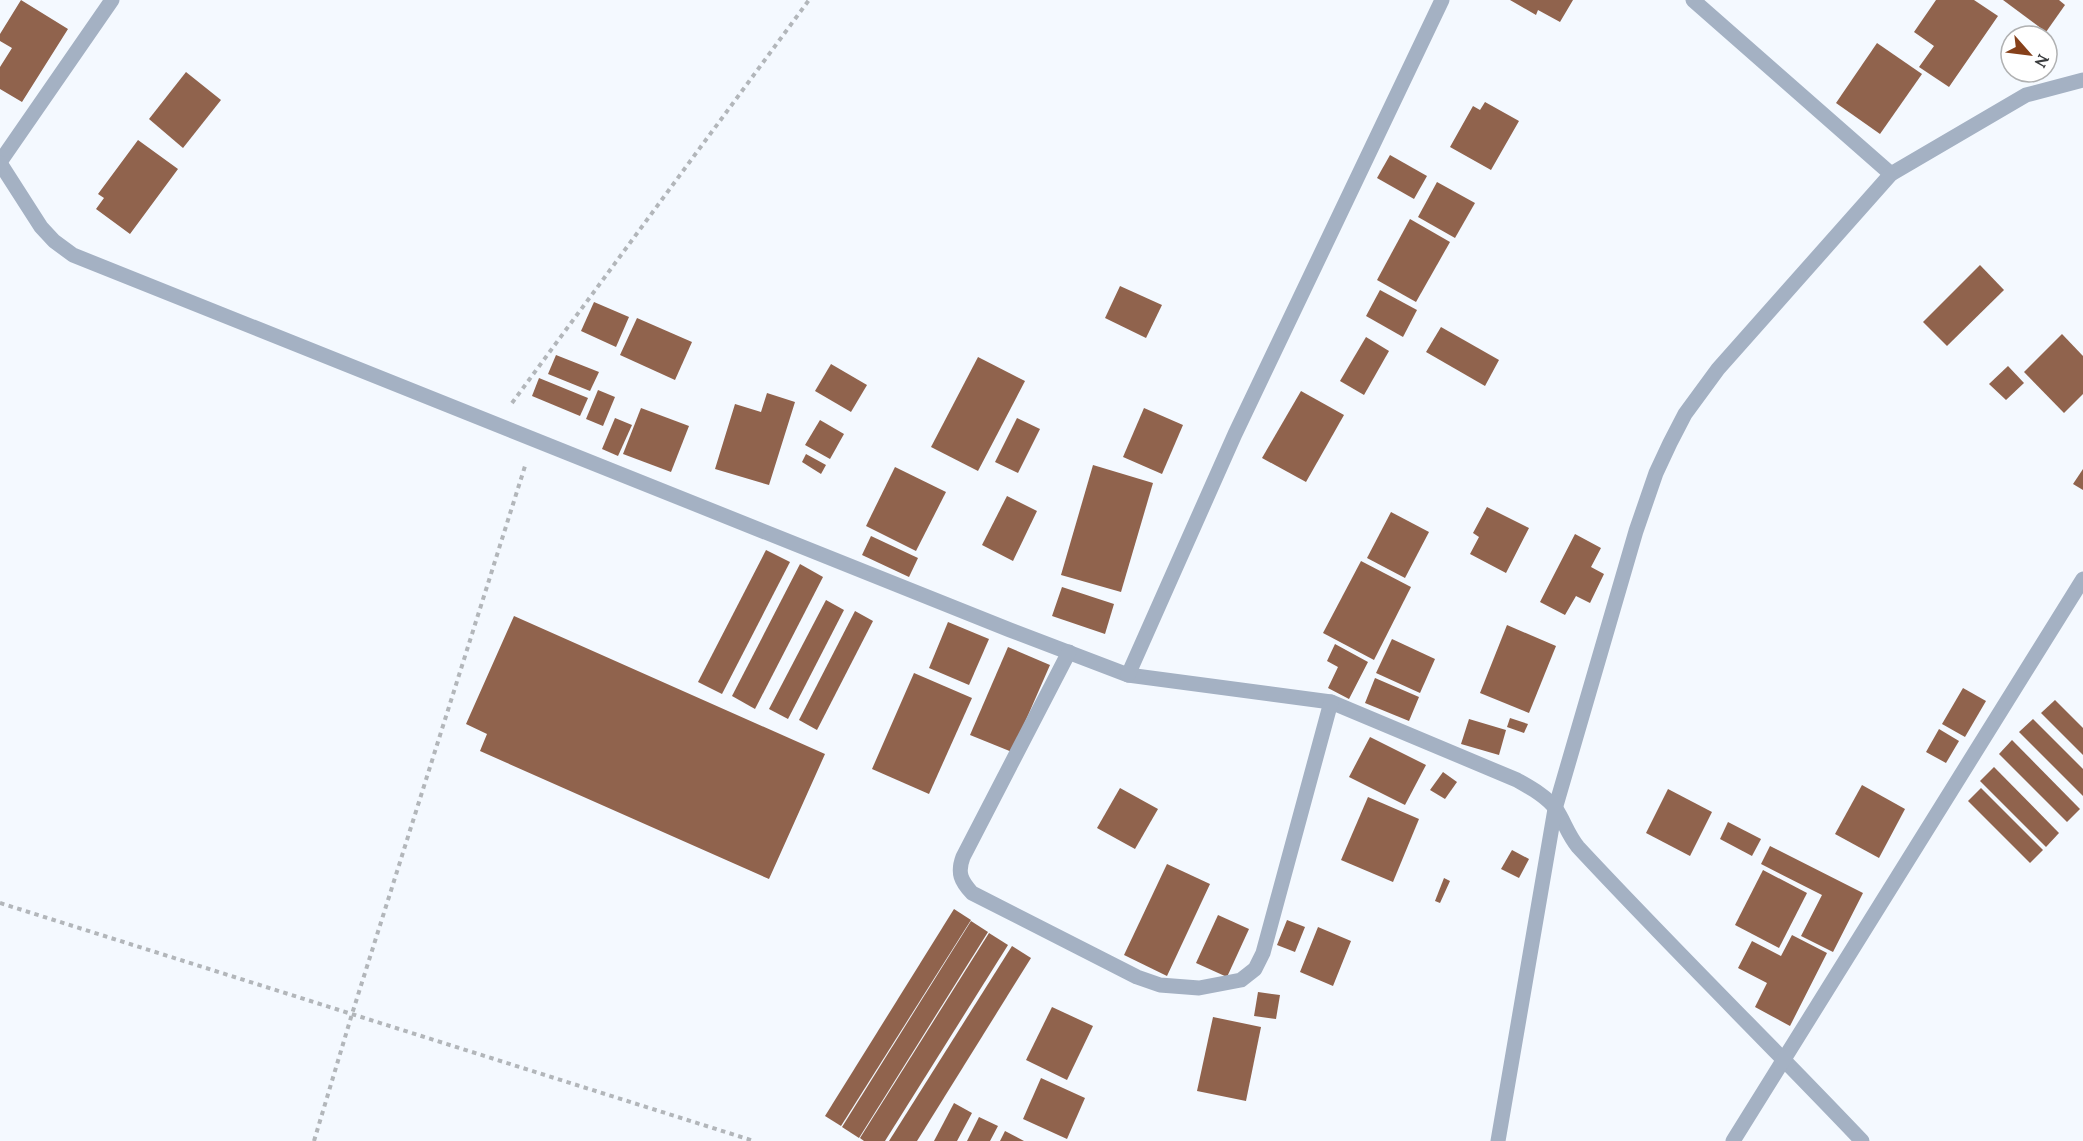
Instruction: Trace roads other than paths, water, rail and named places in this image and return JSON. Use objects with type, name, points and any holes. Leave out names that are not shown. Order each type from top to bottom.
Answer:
[{"type":"street","points":[[112,0],[0,163],[41,227],[54,241],[74,255],[999,626],[1128,675],[1331,702],[1517,780],[1536,790],[1556,809],[1569,837],[1578,847],[1646,920],[1862,1141]]},
{"type":"street","points":[[1128,675],[1235,434],[1442,0]]},
{"type":"street","points":[[1695,1],[1891,174]]},
{"type":"street","points":[[1498,1141],[1556,809],[1636,531],[1656,473],[1685,414],[1718,369],[1891,174],[2026,95],[2083,80]]},
{"type":"street","points":[[1733,1141],[2083,579]]},
{"type":"street","points":[[1069,652],[963,857],[959,866],[959,876],[972,893],[1137,978],[1160,985],[1199,988],[1241,980],[1255,969],[1263,953],[1331,702]]}]
